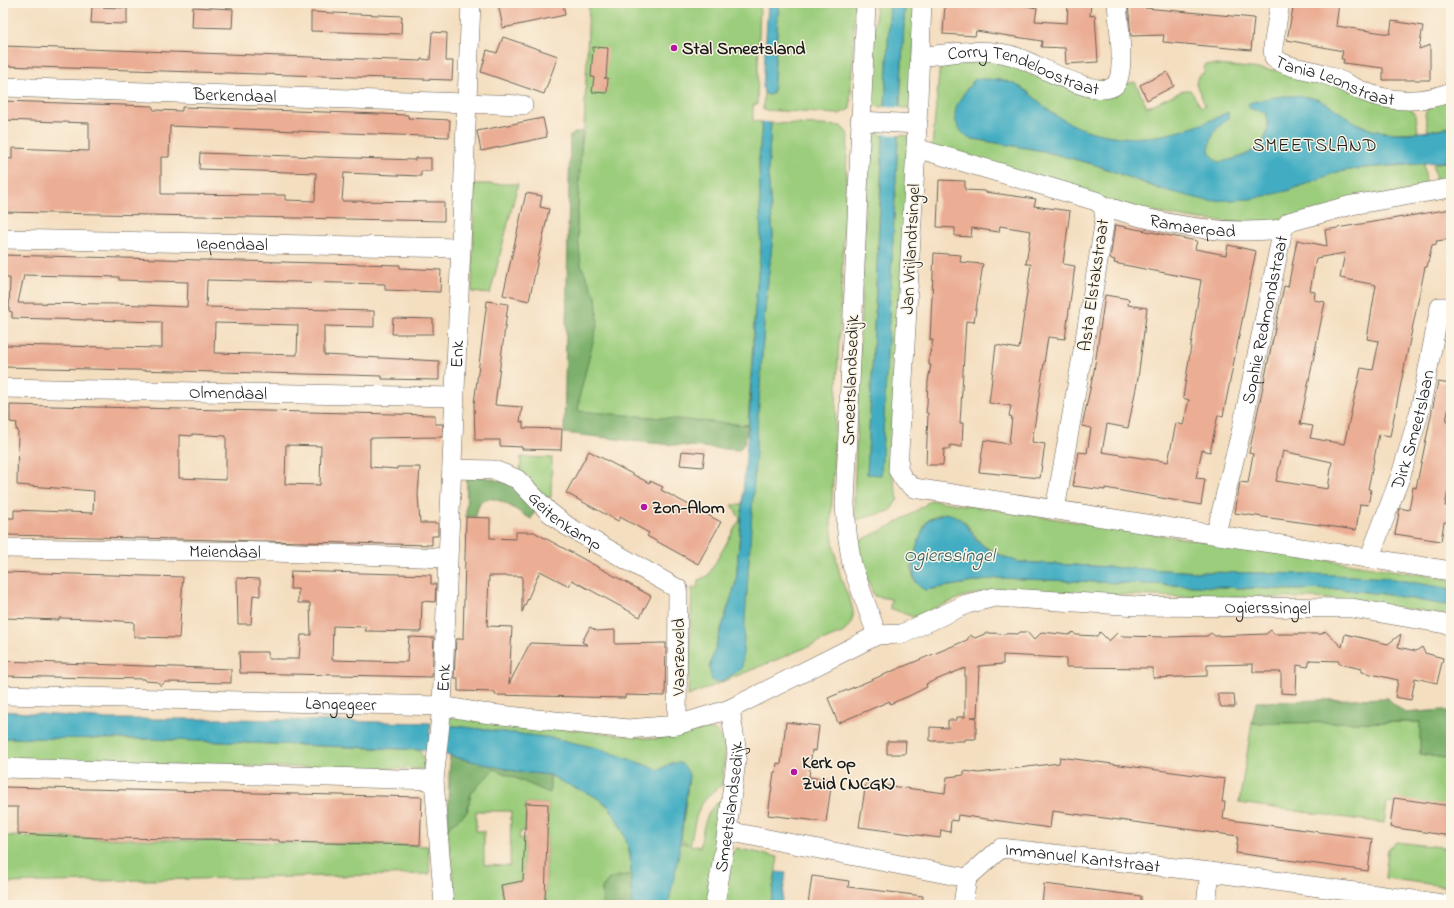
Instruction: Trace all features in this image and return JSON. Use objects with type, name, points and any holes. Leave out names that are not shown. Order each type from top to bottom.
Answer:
[{"type":"street","name":"Enk","points":[[435,772],[441,711],[471,3]]},
{"type":"street","name":"Smeetslandsedijk","points":[[866,3],[867,121],[846,504],[847,533],[852,565],[877,635]]},
{"type":"street","name":"Jan Vrijlandtsingel","points":[[922,3],[920,57],[912,124],[916,148],[898,470],[905,481],[914,488],[1055,509]]},
{"type":"street","name":"Corry Tendeloostraat","points":[[920,57],[968,51],[998,51],[1022,58],[1058,76],[1098,90],[1114,87],[1119,81],[1121,62],[1117,3]]},
{"type":"street","name":"Tania Leonstraat","points":[[1280,3],[1273,47],[1274,58],[1283,64],[1323,74],[1385,99],[1418,100],[1439,97],[1451,92]]},
{"type":"street","name":"Berkendaal","points":[[3,86],[523,105]]},
{"type":"street","points":[[867,121],[912,124]]},
{"type":"street","name":"Asta Elstakstraat","points":[[916,148],[1096,201],[1103,206],[1105,219],[1099,257],[1076,401],[1055,509]]},
{"type":"street","name":"Sophie Redmondstraat","points":[[1216,534],[1242,428],[1283,229],[1289,222],[1352,205],[1451,188]]},
{"type":"street","name":"Ramaerpad","points":[[1103,206],[1149,219],[1223,231],[1258,232],[1283,229]]},
{"type":"street","name":"Iependaal","points":[[3,238],[461,248]]},
{"type":"street","name":"Dirk Smeetslaan","points":[[1369,559],[1401,475],[1420,410],[1440,307],[1451,307]]},
{"type":"street","name":"Olmendaal","points":[[3,388],[454,397]]},
{"type":"street","name":"Geitenkamp","points":[[452,469],[494,470],[516,479],[549,512],[567,526],[678,588]]},
{"type":"street","points":[[1055,509],[1451,571]]},
{"type":"street","name":"Meiendaal","points":[[3,548],[272,552],[447,558]]},
{"type":"street","name":"Vaarzeveld","points":[[677,725],[678,588]]},
{"type":"street","name":"Ogierssingel","points":[[677,725],[730,709],[877,635],[902,634],[967,604],[995,597],[1138,606],[1352,608],[1451,625]]},
{"type":"street","name":"Langegeer","points":[[3,695],[483,713],[628,729],[677,725]]},
{"type":"street","name":"Smeetslandsedijk","points":[[715,905],[727,831],[736,753],[730,709]]},
{"type":"street","points":[[3,768],[435,772],[444,905]]},
{"type":"street","points":[[727,831],[967,878],[963,905]]},
{"type":"street","name":"Immanuel Kantstraat","points":[[967,878],[1001,848],[1210,872],[1446,905]]},
{"type":"street","points":[[1206,905],[1210,872]]},
{"type":"green space","points":[[589,3],[760,3],[757,105],[753,105],[753,121],[762,122],[759,160],[761,244],[755,306],[748,425],[573,419],[579,247],[577,226],[580,155],[584,130]]},
{"type":"green space","points":[[779,3],[855,3],[850,109],[839,114],[763,110],[764,93],[769,95],[773,93]]},
{"type":"green space","points":[[876,3],[890,3],[885,107],[871,106]]},
{"type":"green space","points":[[905,3],[916,3],[911,108],[900,108]]},
{"type":"green space","points":[[977,56],[1120,85],[1135,82],[1147,107],[1185,90],[1190,90],[1201,107],[1205,105],[1196,84],[1198,76],[1204,73],[1205,64],[1296,72],[1408,106],[1416,115],[1418,132],[1397,133],[1372,130],[1348,119],[1319,100],[1249,108],[1266,113],[1268,124],[1267,134],[1262,142],[1248,154],[1238,158],[1218,162],[1209,152],[1211,141],[1217,128],[1229,118],[1228,113],[1187,130],[1166,135],[1144,138],[1122,138],[1100,135],[1079,128],[1059,118],[1037,102],[1030,93],[1022,89],[975,79],[965,91],[968,138],[1043,151],[1096,165],[1159,189],[1287,191],[1337,172],[1364,168],[1424,164],[1426,183],[1425,188],[1281,221],[1252,223],[1201,220],[1139,210],[932,147],[940,64]]},
{"type":"green space","points":[[1451,97],[1451,126],[1428,131],[1425,114],[1430,105]]},
{"type":"green space","points":[[771,123],[841,126],[848,134],[831,523],[838,567],[843,585],[852,607],[853,616],[851,623],[844,632],[688,696],[692,588],[697,588],[698,580],[708,576],[740,519],[732,505],[742,505],[736,582],[709,668],[747,584],[765,308],[773,235],[768,172]]},
{"type":"green space","points":[[582,131],[577,226],[581,265],[596,297],[598,322],[580,394],[578,411],[748,425],[744,444],[739,450],[651,443],[564,433],[570,135]]},
{"type":"green space","points":[[870,133],[883,134],[867,474],[881,474],[898,135],[910,136],[892,473],[898,499],[890,511],[856,520],[854,501],[865,208]]},
{"type":"green space","points":[[1451,161],[1451,183],[1436,181],[1433,164]]},
{"type":"green space","points":[[474,184],[518,184],[490,294],[472,292]]},
{"type":"green space","points":[[521,457],[552,458],[551,497],[545,498],[520,474]]},
{"type":"green space","points":[[476,475],[512,484],[537,508],[531,519],[507,504],[498,500],[490,499],[484,500],[479,506],[476,517],[466,517],[467,476]]},
{"type":"green space","points":[[931,500],[1451,579],[1451,589],[1387,578],[1314,574],[1199,572],[1019,562],[1002,556],[982,545],[964,521],[940,514],[928,520],[924,526],[911,568],[914,581],[925,590],[999,578],[1293,590],[1339,589],[1383,594],[1451,606],[1451,616],[1359,601],[1310,598],[1179,597],[1000,590],[965,596],[913,617],[890,608],[891,599],[874,596],[861,563],[857,542],[905,518]]},
{"type":"green space","points":[[1387,698],[1405,713],[1443,710],[1451,714],[1451,759],[1420,754],[1420,722],[1252,723],[1256,702]]},
{"type":"green space","points":[[451,716],[655,739],[706,729],[717,731],[726,742],[722,785],[707,798],[698,811],[690,845],[700,847],[703,828],[707,816],[715,805],[720,801],[722,802],[731,855],[736,848],[778,857],[770,905],[665,905],[678,842],[688,844],[681,840],[689,775],[673,762],[659,770],[601,749],[553,738],[446,725],[446,721]]},
{"type":"green space","points":[[1421,722],[1420,754],[1451,759],[1451,812],[1387,803],[1384,823],[1239,803],[1252,723]]},
{"type":"green space","points":[[3,738],[148,739],[419,750],[427,764],[421,769],[3,763]]},
{"type":"green space","points":[[450,756],[519,772],[550,775],[550,793],[494,769],[471,793],[467,812],[447,828]]},
{"type":"green space","points":[[494,768],[550,793],[550,775],[590,793],[612,811],[623,830],[627,841],[632,874],[610,878],[602,888],[603,905],[516,905],[545,901],[548,804],[526,803],[525,831],[520,832],[519,838],[525,839],[523,881],[501,885],[504,905],[456,905],[447,828],[467,812],[471,793]],"holes":[[[476,811],[511,811],[510,866],[484,865],[484,831],[476,831]]]},
{"type":"green space","points":[[3,836],[428,846],[430,874],[3,883]]},
{"type":"green space","points":[[1396,842],[1451,848],[1451,887],[1385,878],[1388,849]]},
{"type":"green space","points":[[632,874],[632,905],[603,905],[602,888],[610,878]]},
{"type":"water","points":[[768,3],[779,3],[773,93],[769,95],[764,93],[763,88]]},
{"type":"water","points":[[890,3],[905,3],[881,475],[867,474]]},
{"type":"water","points":[[975,79],[998,80],[1013,83],[1060,118],[1081,128],[1102,134],[1123,137],[1144,137],[1187,129],[1208,122],[1228,112],[1229,118],[1214,132],[1210,146],[1209,152],[1218,162],[1238,158],[1248,154],[1262,142],[1267,134],[1268,124],[1266,113],[1248,108],[1249,103],[1284,96],[1301,96],[1319,100],[1332,106],[1357,124],[1382,132],[1412,133],[1451,126],[1451,161],[1364,168],[1337,172],[1287,191],[1251,199],[1208,201],[1160,189],[1096,165],[1043,151],[968,138],[960,130],[956,123],[955,115],[959,101]]},
{"type":"water","points":[[762,122],[771,123],[768,172],[773,235],[765,308],[742,669],[719,683],[712,681],[709,668],[736,582],[750,406],[755,306],[761,244],[759,160]]},
{"type":"water","name":"Ogierssingel","points":[[945,513],[953,515],[963,521],[977,540],[986,548],[1019,562],[1199,572],[1314,574],[1387,578],[1451,589],[1451,606],[1383,594],[1339,589],[1293,590],[999,578],[925,590],[918,585],[914,577],[914,557],[920,536],[928,520]]},
{"type":"water","points":[[3,711],[107,719],[231,719],[431,723],[429,735],[446,725],[456,726],[553,738],[601,749],[659,770],[672,763],[680,763],[689,775],[678,859],[668,905],[632,905],[630,852],[623,832],[610,807],[594,796],[550,775],[519,772],[450,756],[443,754],[429,742],[428,750],[148,739],[3,738]]},
{"type":"water","points":[[776,872],[786,873],[781,905],[770,905]]},
{"type":"pier","points":[[883,107],[902,108],[900,135],[881,134]]},
{"type":"building","points":[[498,3],[563,3],[565,15],[503,28]]},
{"type":"building","points":[[945,3],[1009,3],[1037,8],[1035,21],[1067,23],[1068,3],[1091,3],[1090,16],[1095,15],[1098,62],[1066,64],[1065,48],[1041,47],[1042,41],[976,31],[975,36],[943,34]]},
{"type":"building","points":[[1128,3],[1145,3],[1145,8],[1254,18],[1251,50],[1163,42],[1164,35],[1131,36]]},
{"type":"building","points":[[1294,3],[1339,3],[1336,26],[1390,34],[1392,21],[1423,26],[1419,49],[1430,45],[1430,80],[1383,80],[1383,68],[1343,63],[1344,59],[1341,59],[1343,51],[1287,40]]},
{"type":"building","points":[[92,7],[127,8],[127,24],[91,23]]},
{"type":"building","points":[[193,7],[233,9],[232,28],[192,27]]},
{"type":"building","points":[[311,12],[402,16],[401,34],[311,31]]},
{"type":"building","points":[[432,32],[447,33],[446,61],[453,61],[452,80],[3,66],[3,46],[421,61],[421,59],[430,60]]},
{"type":"building","points":[[503,37],[558,56],[544,94],[481,72],[487,50],[497,53]]},
{"type":"building","points":[[593,47],[608,48],[606,78],[608,78],[607,93],[592,92],[594,77],[591,77]]},
{"type":"building","points":[[1167,72],[1174,86],[1147,100],[1140,85]]},
{"type":"building","points":[[3,101],[152,106],[154,110],[182,111],[182,107],[408,115],[408,118],[450,120],[449,137],[170,126],[169,157],[161,157],[161,194],[285,195],[285,200],[315,201],[316,173],[199,169],[200,153],[415,160],[415,158],[431,158],[431,171],[421,171],[421,176],[344,173],[342,201],[444,202],[444,221],[3,212],[3,158],[12,159],[12,148],[89,151],[89,123],[3,120]]},
{"type":"building","points":[[543,118],[547,137],[481,151],[477,131]]},
{"type":"building","points":[[939,180],[965,181],[965,190],[985,191],[1036,199],[1034,206],[1070,211],[1063,264],[1075,266],[1065,339],[1048,337],[1032,442],[1045,444],[1040,478],[979,472],[984,440],[1009,444],[1012,417],[1009,416],[1011,406],[989,403],[996,345],[1019,349],[1031,264],[1026,264],[1031,231],[1000,226],[999,232],[972,228],[971,237],[955,236],[955,228],[937,227]]},
{"type":"building","points":[[526,193],[542,196],[540,207],[549,209],[529,301],[503,295]]},
{"type":"building","points":[[1451,209],[1451,239],[1436,241],[1437,244],[1432,245],[1427,267],[1425,267],[1390,436],[1379,434],[1368,489],[1371,490],[1368,505],[1360,504],[1356,530],[1235,513],[1240,482],[1248,483],[1253,454],[1249,453],[1284,286],[1288,287],[1297,240],[1327,246],[1325,230]],"holes":[[[1345,253],[1340,278],[1376,285],[1367,339],[1379,341],[1373,370],[1361,368],[1344,444],[1310,438],[1313,426],[1300,424],[1325,302],[1314,300],[1315,292],[1310,291],[1316,258]],[[1283,451],[1332,462],[1328,489],[1276,481]]]},
{"type":"building","points":[[1115,225],[1197,241],[1195,249],[1226,255],[1228,245],[1256,251],[1223,416],[1218,415],[1210,452],[1202,450],[1196,478],[1205,479],[1201,505],[1105,488],[1105,490],[1073,486],[1079,452],[1087,453],[1091,428],[1082,426],[1094,371],[1105,295],[1129,299],[1128,305],[1147,308],[1138,378],[1128,428],[1107,424],[1102,452],[1168,462],[1176,423],[1183,425],[1189,400],[1183,398],[1201,280],[1114,263],[1115,260],[1110,259]]},
{"type":"building","points":[[934,253],[961,255],[960,262],[983,264],[974,322],[966,321],[960,423],[963,423],[962,447],[950,445],[950,449],[944,449],[943,465],[926,465],[928,413],[926,413],[928,381],[931,365],[929,365],[929,357],[933,340],[930,340]]},
{"type":"building","points":[[3,255],[400,265],[400,268],[441,270],[440,292],[385,290],[385,284],[207,280],[206,307],[374,311],[374,327],[324,326],[324,355],[439,361],[439,380],[382,379],[382,376],[3,367],[3,345],[162,348],[162,322],[12,318],[12,312],[9,311],[10,278],[3,278]],"holes":[[[24,275],[119,277],[119,280],[188,282],[187,307],[119,304],[18,303]],[[215,323],[298,325],[297,355],[214,353]]]},
{"type":"building","points":[[487,301],[508,304],[495,405],[522,407],[520,422],[523,422],[523,428],[562,429],[561,450],[522,449],[522,447],[500,446],[500,440],[475,440],[474,404]]},
{"type":"building","points":[[393,318],[433,319],[433,334],[392,334]]},
{"type":"building","points":[[1438,382],[1451,384],[1451,398],[1446,421],[1451,422],[1451,475],[1445,506],[1451,507],[1451,523],[1444,522],[1441,541],[1395,534],[1400,508],[1409,510],[1413,487],[1416,488]]},
{"type":"building","points":[[10,405],[435,415],[435,424],[443,424],[442,437],[370,438],[370,467],[397,469],[397,467],[420,467],[418,495],[420,523],[438,523],[438,536],[432,536],[432,545],[7,535],[7,518],[14,518],[14,510],[93,513],[94,491],[17,485],[18,430],[16,430],[17,423],[10,422]],"holes":[[[192,434],[226,436],[226,480],[179,478],[179,435],[192,436]],[[286,445],[321,446],[320,485],[285,484]]]},
{"type":"building","name":"Zon-Alom","points":[[589,451],[649,483],[650,481],[663,487],[661,490],[721,522],[698,564],[647,536],[649,533],[620,517],[618,521],[566,493]]},
{"type":"building","points":[[682,451],[705,453],[703,467],[680,465]]},
{"type":"building","points":[[466,517],[490,518],[490,538],[516,539],[516,532],[534,532],[651,596],[640,617],[572,580],[569,586],[540,571],[522,612],[522,576],[489,576],[487,626],[512,627],[509,684],[530,643],[588,645],[582,642],[590,627],[597,631],[615,630],[615,644],[666,643],[665,696],[625,695],[625,698],[495,695],[495,692],[458,691],[458,678],[454,678],[456,639],[463,639]]},
{"type":"building","points":[[291,571],[431,575],[431,584],[436,584],[435,602],[422,601],[421,632],[365,631],[366,627],[333,626],[332,660],[407,662],[409,637],[434,638],[432,677],[240,673],[239,652],[268,652],[268,659],[299,659],[301,635],[311,635],[310,603],[298,603],[298,589],[290,589]]},
{"type":"building","points":[[3,572],[183,577],[179,638],[134,637],[134,622],[94,619],[59,618],[59,620],[6,618],[6,589],[3,589]]},
{"type":"building","points":[[237,578],[260,579],[260,596],[253,595],[251,624],[238,624]]},
{"type":"building","points":[[1271,630],[1274,634],[1322,634],[1325,631],[1342,647],[1345,634],[1388,644],[1401,634],[1398,647],[1416,651],[1422,647],[1425,653],[1443,658],[1437,683],[1415,678],[1411,700],[1395,697],[1398,680],[1362,672],[1362,669],[1339,664],[1339,661],[1310,660],[1308,667],[1297,665],[1296,694],[1281,693],[1281,672],[1253,672],[1253,664],[1207,665],[1207,676],[1153,678],[1153,668],[1066,667],[1066,658],[1003,655],[1003,664],[979,666],[976,739],[965,739],[965,741],[930,741],[930,727],[948,728],[948,720],[957,720],[957,717],[965,717],[965,668],[926,684],[927,687],[909,696],[890,704],[890,701],[838,723],[828,698],[967,640],[970,635],[975,638],[987,633],[1018,634],[1020,632],[1027,632],[1034,640],[1042,632],[1069,635],[1073,632],[1076,635],[1097,636],[1100,632],[1109,641],[1118,632],[1122,636],[1166,637],[1207,636],[1211,633],[1215,636],[1266,634]]},
{"type":"building","points":[[3,661],[231,669],[231,683],[165,682],[161,686],[158,682],[145,681],[145,679],[3,676]]},
{"type":"building","points":[[1217,694],[1234,694],[1235,707],[1221,707]]},
{"type":"building","name":"Kerk op Zuid (NCGK)","points":[[786,722],[819,726],[816,751],[812,750],[809,777],[832,780],[826,822],[768,815],[774,772],[776,772],[777,763],[781,764]]},
{"type":"building","points":[[887,741],[906,741],[905,754],[887,754]]},
{"type":"building","points":[[1060,757],[1225,779],[1222,802],[1225,802],[1223,819],[1372,839],[1368,871],[1236,853],[1238,836],[1052,811],[1050,828],[958,815],[957,821],[951,820],[950,832],[941,830],[940,838],[859,827],[866,783],[945,793],[947,777],[964,775],[964,771],[979,773],[1059,763]]},
{"type":"building","points":[[3,787],[422,797],[420,845],[279,842],[279,840],[102,838],[18,834],[18,807],[3,807]]},
{"type":"building","points":[[1394,798],[1451,806],[1451,836],[1390,827]]},
{"type":"building","points":[[526,803],[548,804],[545,901],[504,905],[501,885],[523,881]]},
{"type":"building","points":[[812,876],[849,881],[848,887],[923,896],[922,905],[808,905]]},
{"type":"building","points":[[1044,884],[1141,896],[1141,905],[1042,905]]},
{"type":"place","name":"Stal Smeetsland","points":[[674,48]]},
{"type":"place","name":"Zon-Alom","points":[[644,507]]},
{"type":"place","name":"Kerk op Zuid (NCGK)","points":[[794,772]]},
{"type":"district","name":"SMEETSLAND","points":[[1315,144]]}]
